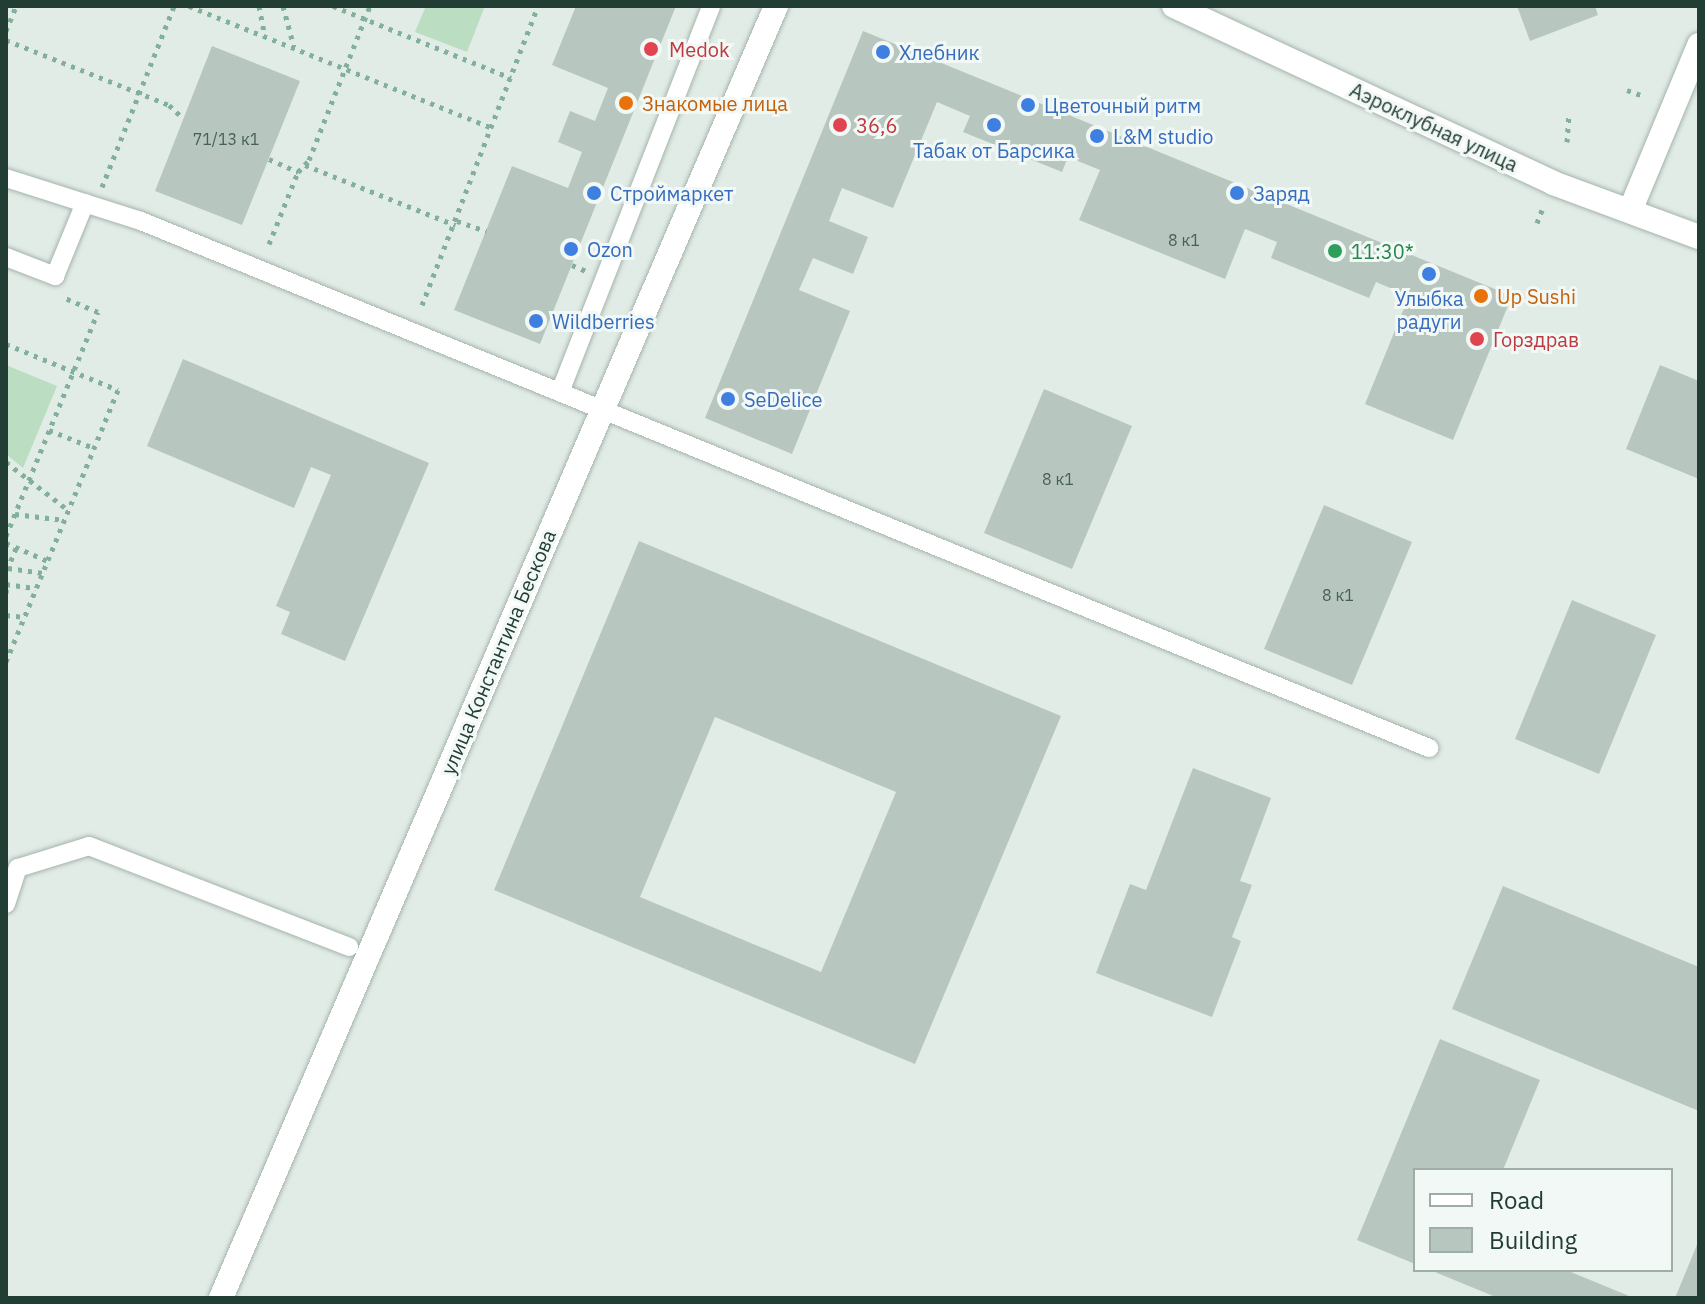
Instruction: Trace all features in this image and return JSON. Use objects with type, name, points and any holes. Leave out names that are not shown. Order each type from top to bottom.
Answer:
[{"type":"street","name":"улица Константина Бескова","points":[[221,1298],[776,6]]},
{"type":"street","name":"Аэроклубная улица","points":[[1174,6],[1553,183],[1699,237]]},
{"type":"street","points":[[1630,211],[1699,45]]},
{"type":"lane","points":[[560,392],[711,6]]},
{"type":"lane","points":[[6,178],[85,203],[560,392],[1429,748]]},
{"type":"lane","points":[[6,257],[55,276],[85,203]]},
{"type":"lane","points":[[6,904],[18,868],[89,846],[349,947]]},
{"type":"path","points":[[6,31],[16,6]]},
{"type":"path","points":[[105,179],[174,6]]},
{"type":"path","points":[[189,6],[492,128]]},
{"type":"path","points":[[259,6],[265,36]]},
{"type":"path","points":[[283,6],[294,47]]},
{"type":"path","points":[[333,6],[511,78]]},
{"type":"path","points":[[269,244],[370,6]]},
{"type":"path","points":[[422,305],[538,6]]},
{"type":"path","points":[[6,40],[169,105],[183,118]]},
{"type":"path","points":[[1627,90],[1641,95]]},
{"type":"path","points":[[1567,142],[1569,116]]},
{"type":"path","points":[[269,159],[298,172]]},
{"type":"path","points":[[305,165],[456,223],[486,231]]},
{"type":"path","points":[[1537,223],[1545,202]]},
{"type":"path","points":[[6,536],[98,312],[73,302]]},
{"type":"path","points":[[6,344],[118,390],[6,662]]},
{"type":"path","points":[[49,430],[94,448]]},
{"type":"path","points":[[6,462],[68,510]]},
{"type":"path","points":[[15,514],[65,520]]},
{"type":"path","points":[[6,543],[48,561]]},
{"type":"path","points":[[16,548],[8,568],[43,573]]},
{"type":"path","points":[[6,593],[7,584],[36,588]]},
{"type":"path","points":[[6,615],[24,617]]},
{"type":"path","points":[[6,636],[15,640]]},
{"type":"green space","points":[[426,6],[485,6],[467,52],[415,32]]},
{"type":"green space","points":[[6,365],[57,386],[23,468],[6,454]]},
{"type":"building","points":[[576,6],[676,6],[540,344],[454,310],[512,166],[568,188],[582,152],[558,142],[570,111],[595,121],[608,88],[552,65]]},
{"type":"building","points":[[1517,6],[1595,6],[1598,15],[1530,41]]},
{"type":"building","points":[[863,31],[1512,296],[1453,440],[1365,404],[1409,296],[1376,282],[1369,298],[1271,258],[1277,242],[1245,229],[1225,279],[1079,220],[1100,170],[1068,157],[1062,172],[963,132],[970,116],[937,102],[893,208],[842,188],[829,221],[868,237],[853,274],[813,258],[799,290],[850,311],[792,454],[705,418]]},
{"type":"building","points":[[212,46],[300,81],[242,225],[155,191]]},
{"type":"building","points":[[183,359],[429,463],[345,661],[281,634],[290,612],[276,606],[331,475],[311,467],[294,508],[147,446]]},
{"type":"building","points":[[1660,365],[1699,381],[1699,479],[1626,449]]},
{"type":"building","points":[[1044,389],[1132,426],[1072,569],[984,533]]},
{"type":"building","points":[[1324,505],[1412,542],[1352,685],[1264,649]]},
{"type":"building","points":[[639,541],[1061,716],[915,1064],[494,890]],"holes":[[[715,717],[896,792],[821,972],[640,897]]]},
{"type":"building","points":[[1572,600],[1656,635],[1599,774],[1515,739]]},
{"type":"building","points":[[1193,768],[1271,798],[1240,881],[1252,885],[1232,937],[1241,941],[1212,1017],[1096,973],[1130,884],[1146,890]]},
{"type":"building","points":[[1503,886],[1699,967],[1699,1111],[1452,1009]]},
{"type":"building","points":[[1440,1039],[1540,1080],[1504,1168],[1413,1168],[1413,1263],[1357,1240]]},
{"type":"building","points":[[1699,1240],[1699,1298],[1675,1298]]},
{"type":"building","points":[[1435,1272],[1571,1272],[1634,1298],[1498,1298]]},
{"type":"place","name":"Medok","points":[[651,49]]},
{"type":"place","name":"Хлебник","points":[[883,52]]},
{"type":"place","name":"Знакомые лица","points":[[626,103]]},
{"type":"place","name":"Цветочный ритм","points":[[1028,105]]},
{"type":"place","name":"36,6","points":[[840,125]]},
{"type":"place","name":"Табак от Барсика","points":[[994,125]]},
{"type":"place","name":"L&M studio","points":[[1097,136]]},
{"type":"place","name":"Строймаркет","points":[[594,193]]},
{"type":"place","name":"Заряд","points":[[1237,193]]},
{"type":"place","name":"Ozon","points":[[571,249]]},
{"type":"place","name":"11:30*","points":[[1335,251]]},
{"type":"place","name":"Улыбка радуги","points":[[1429,274]]},
{"type":"place","name":"Up Sushi","points":[[1481,296]]},
{"type":"place","name":"Wildberries","points":[[536,321]]},
{"type":"place","name":"Горздрав","points":[[1477,339]]},
{"type":"place","name":"SeDelice","points":[[728,399]]}]
